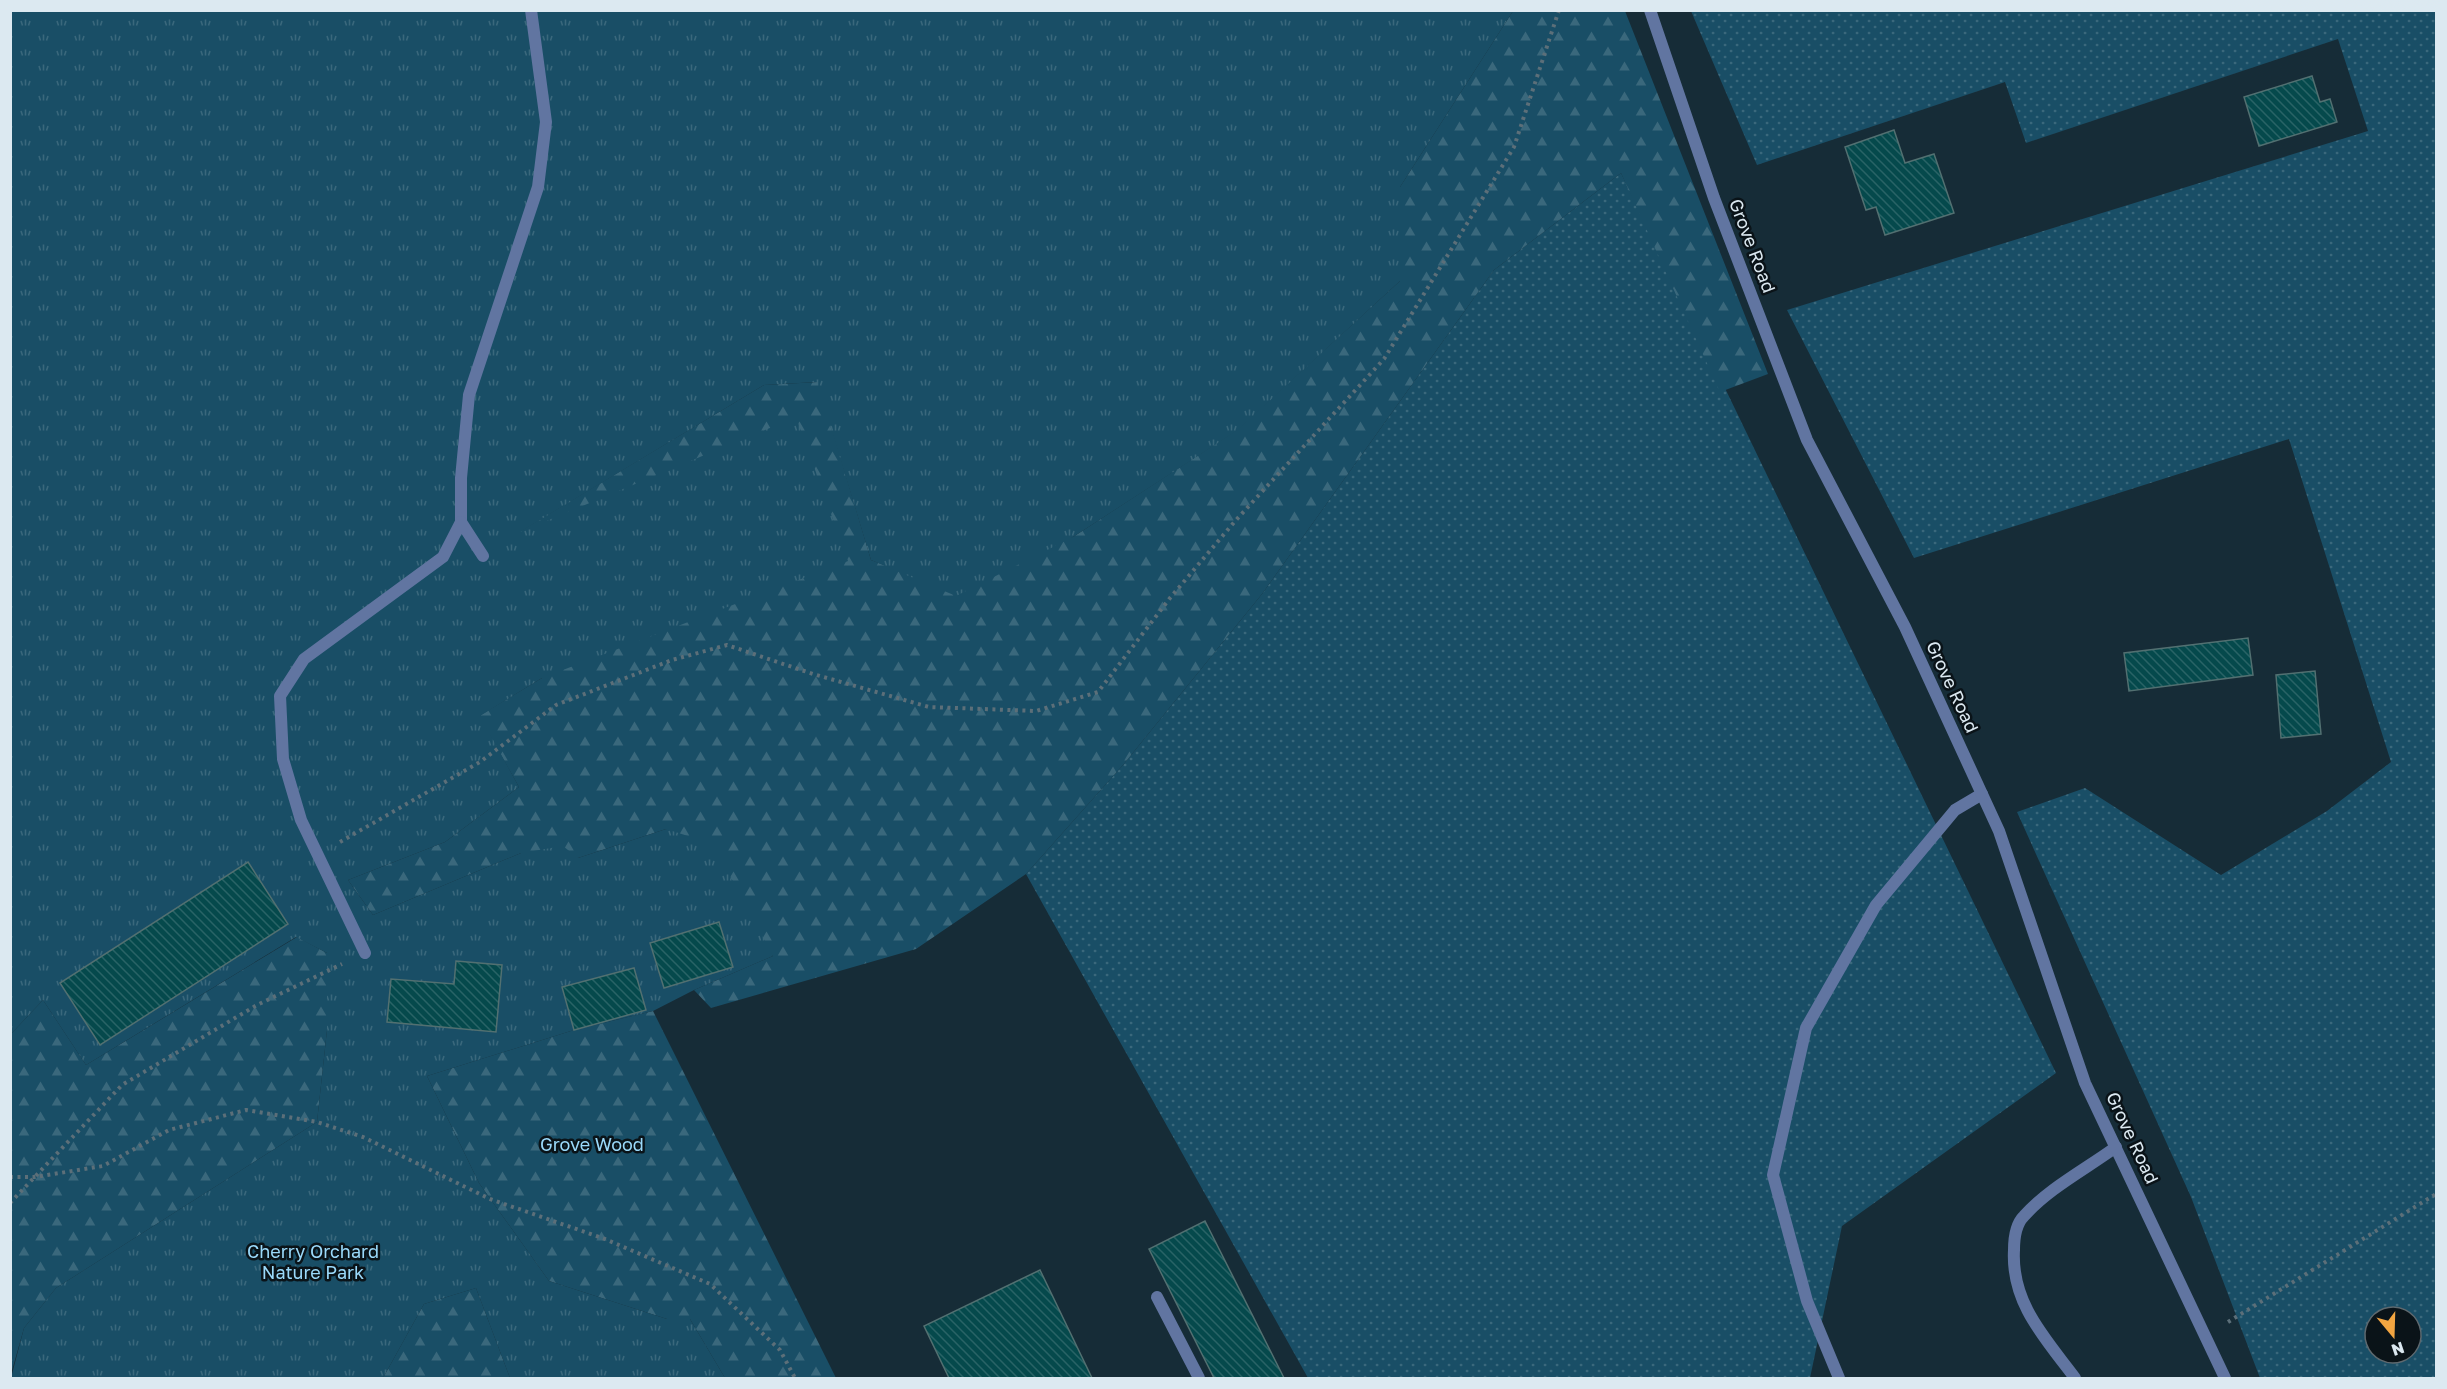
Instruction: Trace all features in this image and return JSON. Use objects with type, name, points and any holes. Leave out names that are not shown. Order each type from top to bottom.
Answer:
[{"type":"street","points":[[364,953],[301,820],[283,759],[280,696],[304,659],[443,557],[461,522],[461,478],[469,395],[538,187],[546,122],[531,10]]},
{"type":"street","name":"Grove Road","points":[[1650,10],[1714,198],[1807,440],[1905,627],[1999,831],[2085,1083],[2206,1335],[2224,1378]]},
{"type":"street","points":[[461,522],[483,556]]},
{"type":"street","points":[[1839,1378],[1807,1301],[1773,1175],[1806,1028],[1876,905],[1955,810],[1982,794]]},
{"type":"street","points":[[2075,1378],[2025,1310],[2012,1271],[2014,1237],[2022,1217],[2116,1147]]},
{"type":"street","points":[[1157,1297],[1199,1378]]},
{"type":"path","points":[[317,855],[480,762],[556,705],[672,660],[727,645],[813,674],[929,707],[1035,711],[1098,692],[1170,598],[1236,520],[1384,359],[1514,147],[1558,10]]},
{"type":"path","points":[[10,1203],[122,1085],[257,1005],[364,953]]},
{"type":"path","points":[[10,1177],[34,1177],[103,1166],[169,1130],[246,1110],[317,1122],[363,1137],[489,1199],[605,1239],[710,1284],[780,1350],[795,1378]]},
{"type":"path","points":[[2206,1335],[2436,1194]]},
{"type":"green space","name":"Cherry Orchard Nature Park","points":[[11,11],[1513,11],[1400,187],[1400,281],[1238,430],[1073,537],[956,596],[871,560],[817,382],[764,385],[520,532],[796,417],[848,561],[542,678],[480,716],[519,787],[445,842],[348,880],[373,915],[521,853],[563,846],[578,858],[666,829],[713,844],[773,956],[694,990],[653,1011],[574,1030],[427,1076],[479,1183],[549,1281],[667,1319],[690,1319],[725,1378],[510,1378],[476,1288],[424,1304],[383,1378],[11,1378],[24,1328],[56,1288],[317,1122],[327,1030],[327,953],[296,937],[86,1065],[43,1000],[11,1034]]},
{"type":"green space","points":[[1513,11],[1625,11],[1768,374],[1720,392],[1621,173],[1494,270],[1262,594],[1123,765],[1026,874],[916,949],[711,1008],[694,990],[773,956],[666,829],[578,858],[521,853],[373,915],[348,880],[445,842],[519,787],[479,716],[542,678],[514,535],[764,385],[818,382],[871,560],[897,570],[1073,537],[1237,430],[1400,281],[1400,187]]},
{"type":"green space","points":[[1691,11],[2436,11],[2436,1378],[2260,1378],[2191,1197],[2017,812],[2085,788],[2221,875],[2327,811],[2391,762],[2289,439],[1914,558],[1787,310],[2368,131],[2338,39],[2026,143],[2005,82],[1757,165]]},
{"type":"green space","points":[[1621,173],[2056,1073],[1842,1226],[1810,1378],[1308,1378],[1026,874],[1123,765],[1262,594],[1494,270]]},
{"type":"green space","points":[[297,937],[327,953],[327,1030],[317,1122],[56,1288],[24,1328],[11,1374],[11,1034],[43,1000],[86,1065]]},
{"type":"green space","name":"Grove Wood","points":[[653,1011],[836,1378],[725,1378],[690,1319],[667,1319],[549,1281],[479,1183],[427,1076],[574,1030]]},
{"type":"green space","points":[[476,1288],[510,1378],[383,1378],[424,1304]]},
{"type":"building","points":[[2312,76],[2320,102],[2330,99],[2337,122],[2259,146],[2244,97]]},
{"type":"building","points":[[1894,130],[1905,163],[1934,154],[1954,213],[1885,235],[1876,207],[1866,210],[1845,147]]},
{"type":"building","points":[[2248,638],[2253,675],[2129,691],[2124,653]]},
{"type":"building","points":[[2315,671],[2321,734],[2281,738],[2276,675]]},
{"type":"building","points":[[248,862],[288,924],[100,1045],[60,983]]},
{"type":"building","points":[[719,922],[733,967],[664,988],[650,943]]},
{"type":"building","points":[[456,961],[502,965],[496,1032],[387,1022],[391,979],[454,984]]},
{"type":"building","points":[[634,968],[646,1010],[574,1030],[562,987]]},
{"type":"building","points":[[1205,1221],[1284,1378],[1214,1378],[1149,1249]]},
{"type":"building","points":[[1040,1270],[1092,1378],[949,1378],[924,1326]]}]
